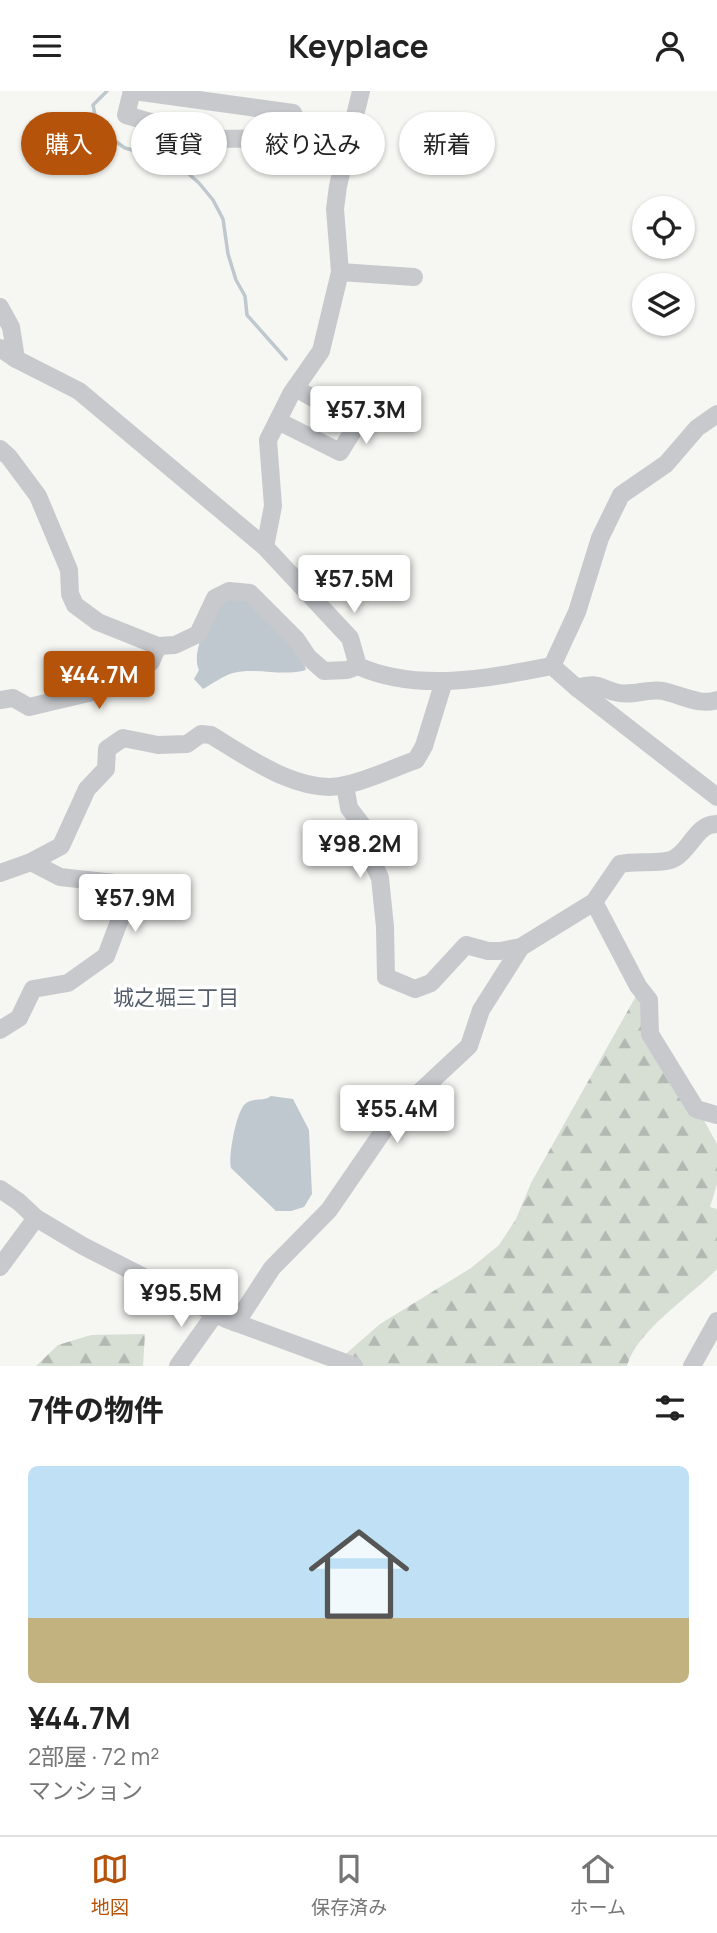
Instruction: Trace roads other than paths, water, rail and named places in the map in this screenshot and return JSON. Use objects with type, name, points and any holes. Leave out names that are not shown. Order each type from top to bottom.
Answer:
[{"type":"street","points":[[241,139],[209,139],[126,114],[133,91],[171,93],[287,112]]},
{"type":"street","points":[[356,112],[361,91]]},
{"type":"street","points":[[265,547],[273,506],[268,440],[295,388],[321,351],[340,272],[335,209],[341,175]]},
{"type":"street","points":[[340,272],[414,277]]},
{"type":"street","points":[[0,307],[10,327],[16,359]]},
{"type":"street","points":[[0,348],[79,391],[265,547],[349,638],[358,666]]},
{"type":"street","points":[[278,421],[340,452],[358,423],[295,388]]},
{"type":"street","points":[[552,666],[576,612],[600,538],[621,495],[666,464],[697,428],[717,414]]},
{"type":"street","points":[[0,449],[38,496],[69,570],[70,594],[75,605],[98,622],[158,646],[175,645],[198,634],[215,598],[229,591],[250,593],[324,671],[347,670],[358,666],[380,676],[444,681],[479,680],[552,666]]},
{"type":"street","points":[[0,700],[13,698],[29,707],[97,691],[151,662],[158,646]]},
{"type":"street","points":[[552,666],[717,797]]},
{"type":"street","points":[[0,873],[31,862],[61,846],[88,789],[106,769],[107,749],[123,738],[158,745],[187,744],[201,734],[211,735],[279,776],[329,787],[345,785],[416,760],[424,746],[444,681]]},
{"type":"street","points":[[577,688],[590,684],[621,694],[652,690],[707,703],[717,700]]},
{"type":"street","points":[[345,785],[349,808],[365,829],[374,867],[380,878],[386,977],[409,987],[420,988],[430,983],[466,945],[488,951],[521,947],[594,902],[620,864],[670,861],[683,852],[701,828],[717,824]]},
{"type":"street","points":[[0,1030],[19,1018],[33,989],[68,983],[106,956],[133,885],[60,877],[31,862]]},
{"type":"street","points":[[594,902],[638,986],[649,1000],[650,1034],[696,1109],[717,1115]]},
{"type":"street","points":[[236,1323],[272,1268],[329,1210],[393,1117],[469,1047],[481,1010],[521,947]]},
{"type":"street","points":[[0,1189],[36,1218],[83,1246],[215,1314],[354,1366]]},
{"type":"street","points":[[0,1267],[36,1218]]},
{"type":"street","points":[[178,1366],[215,1314]]},
{"type":"street","points":[[692,1366],[717,1321]]},
{"type":"waterway","points":[[107,91],[93,105],[98,129],[125,148],[175,162],[199,183],[213,200],[223,219],[228,254],[236,280],[245,296],[247,315],[286,359]]},
{"type":"district","name":"城之堀三丁目","points":[[176,997]]}]
